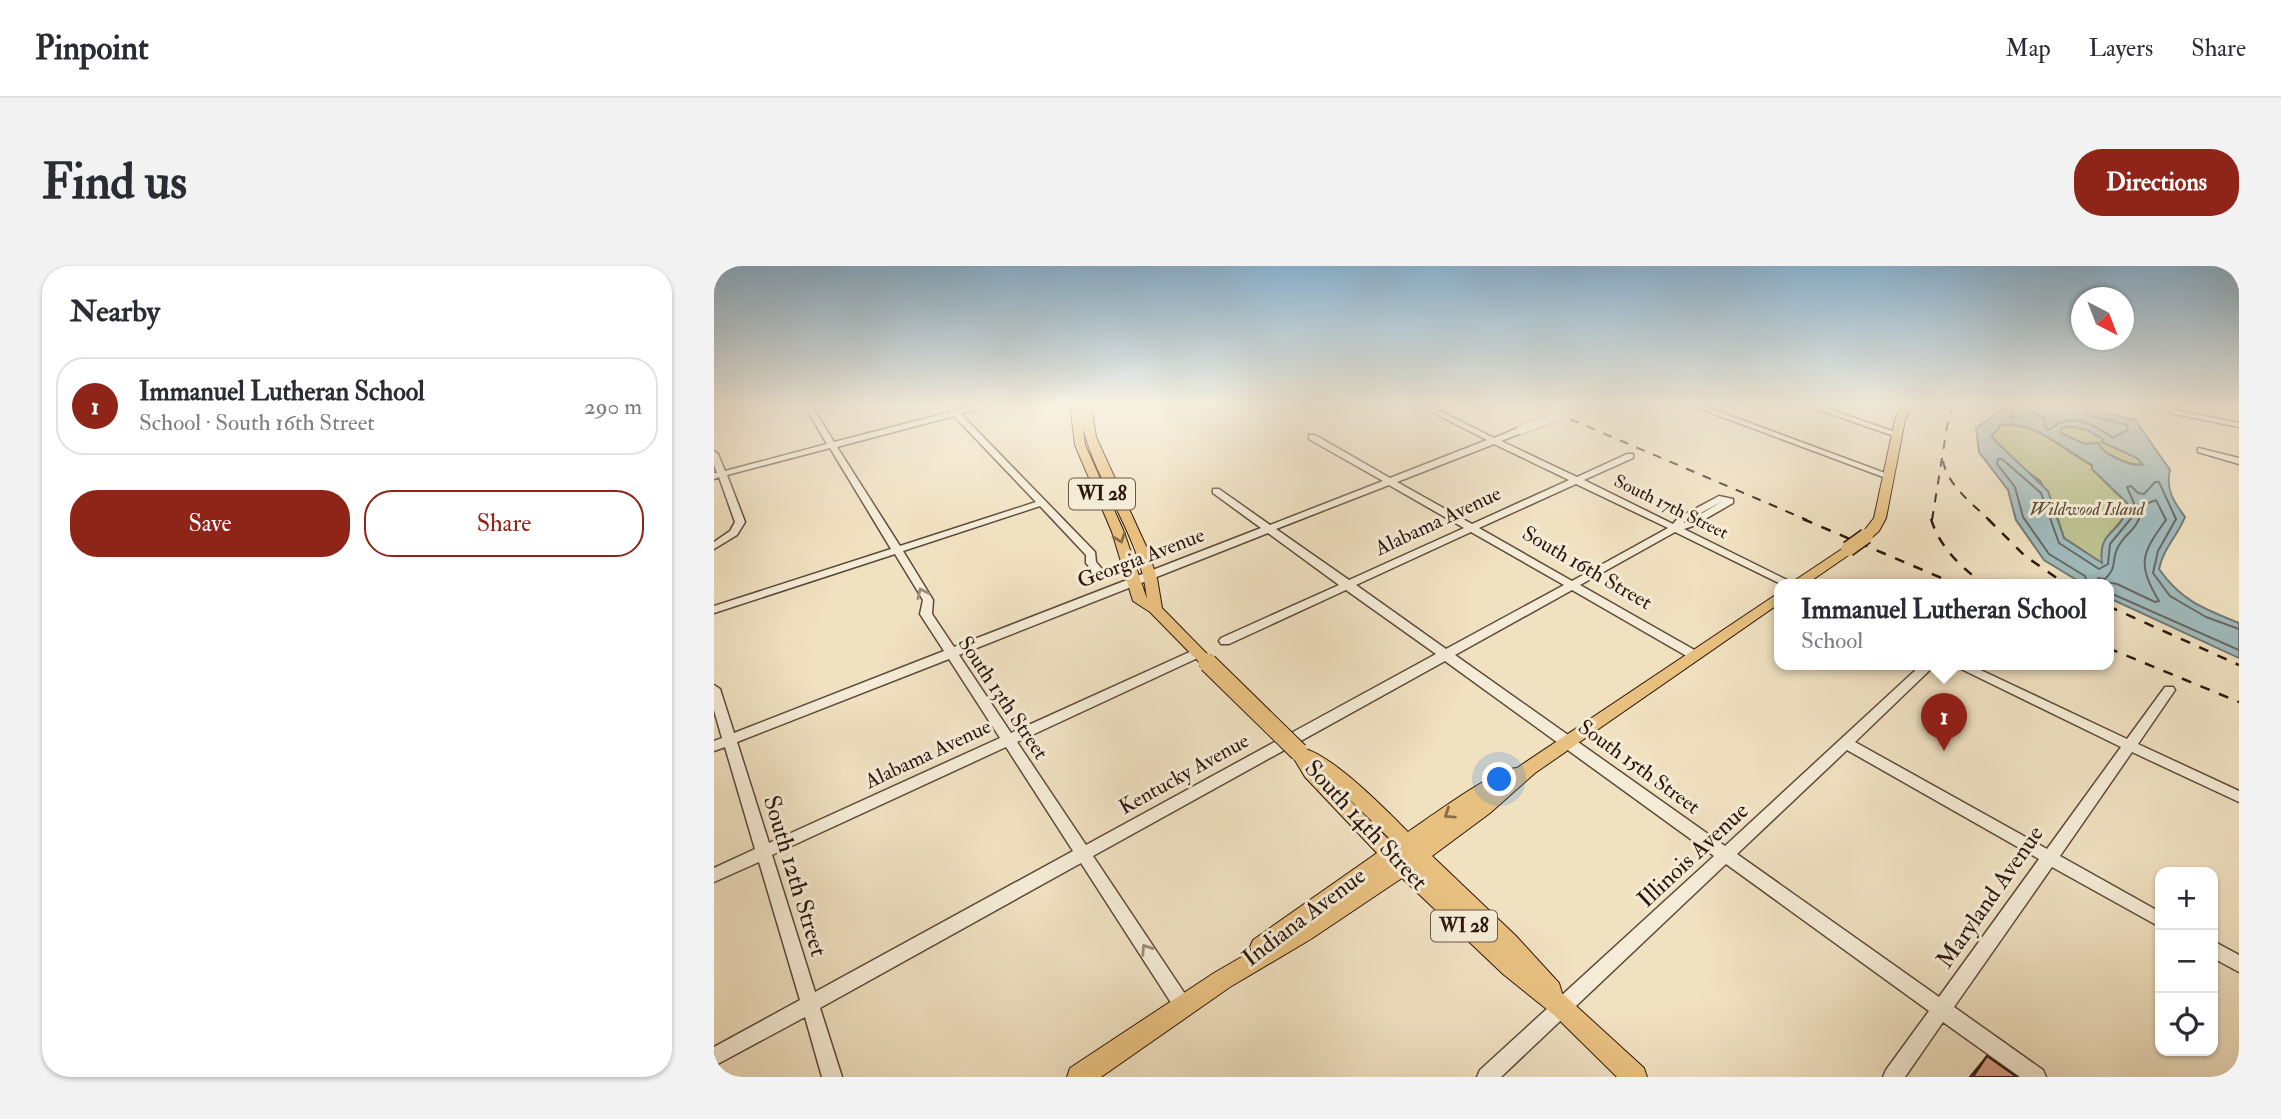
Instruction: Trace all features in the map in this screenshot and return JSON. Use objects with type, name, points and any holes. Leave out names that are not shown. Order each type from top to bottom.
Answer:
[{"type":"main road","name":"WI 28","points":[[1080,443],[1118,533],[1133,582]]},
{"type":"main road","name":"WI 28","points":[[1093,443],[1130,522],[1148,576],[1155,609]]},
{"type":"main road","points":[[1803,579],[1874,529],[1880,518],[1895,443]]},
{"type":"main road","name":"South 14th Street","points":[[1133,582],[1142,603],[1155,609],[1299,751],[1311,772],[1382,831],[1541,978],[1562,1007],[1635,1077]]},
{"type":"main road","name":"Indiana Avenue","points":[[1079,1077],[1222,980],[1293,938],[1405,855],[1483,808],[1530,768],[1774,600]]},
{"type":"street","points":[[718,475],[841,443]]},
{"type":"street","points":[[983,443],[1091,554],[1091,563],[1103,576]]},
{"type":"street","name":"South 16th Street","points":[[1322,443],[1694,655]]},
{"type":"street","name":"Georgia Avenue","points":[[722,743],[1488,443]]},
{"type":"street","name":"South 17th Street","points":[[1497,443],[1781,579]]},
{"type":"street","points":[[1797,443],[1889,476]]},
{"type":"street","name":"South 13th Street","points":[[832,445],[928,600],[926,614],[950,653],[1183,1006]]},
{"type":"street","points":[[2202,450],[2239,461]]},
{"type":"street","points":[[714,454],[718,475],[740,522],[734,533],[714,546]]},
{"type":"street","name":"Alabama Avenue","points":[[1225,641],[1630,456]]},
{"type":"street","name":"South 15th Street","points":[[1216,491],[2036,1077]]},
{"type":"street","name":"Kentucky Avenue","points":[[714,1057],[1571,585],[1730,501],[1721,498],[1681,520],[1674,529]]},
{"type":"street","points":[[714,610],[1041,503]]},
{"type":"street","name":"Alabama Avenue","points":[[714,875],[1009,740],[1202,657]]},
{"type":"street","name":"Illinois Avenue","points":[[1487,1077],[1925,670]]},
{"type":"street","points":[[1970,670],[2239,797]]},
{"type":"street","name":"South 12th Street","points":[[714,689],[722,743],[764,852],[832,1077]]},
{"type":"street","points":[[2128,745],[2169,690]]},
{"type":"street","points":[[1846,743],[2155,917]]},
{"type":"street","name":"Maryland Avenue","points":[[1892,1077],[2128,745]]},
{"type":"street","points":[[2218,953],[2239,964]]},
{"type":"green space","name":"Wildwood Island","points":[[1997,443],[2057,443],[2093,466],[2092,469],[2127,503],[2126,515],[2111,533],[2103,564],[2064,538],[2054,508],[2040,481],[2016,463]]},
{"type":"green space","points":[[2082,443],[2104,443],[2137,458],[2143,465],[2115,458],[2100,449],[2099,444]]},
{"type":"water","points":[[1978,443],[1997,443],[2048,491],[2064,538],[2102,563],[2104,543],[2122,521],[2127,503],[2092,469],[2092,465],[2057,443],[2098,443],[2117,458],[2130,464],[2143,465],[2137,458],[2104,443],[2151,443],[2170,470],[2170,489],[2174,501],[2185,517],[2164,554],[2159,569],[2185,596],[2239,623],[2239,658],[2114,600],[2114,579],[2075,579],[2044,560],[2016,520],[2008,490],[1979,452]]},
{"type":"building","points":[[1987,1056],[2017,1077],[1973,1077]]},
{"type":"railway","points":[[1626,443],[1807,520]]},
{"type":"railway","points":[[1932,520],[1944,443]]},
{"type":"railway","points":[[1943,461],[1955,486],[1989,520]]},
{"type":"railway","points":[[1803,519],[1944,579]]},
{"type":"railway","points":[[1931,519],[1952,556],[1978,579]]},
{"type":"railway","points":[[1989,520],[2025,556],[2058,579]]},
{"type":"railway","points":[[2114,609],[2239,665]]},
{"type":"railway","points":[[2114,650],[2239,702]]},
{"type":"place","name":"Immanuel Lutheran School","points":[[1944,751]]}]
